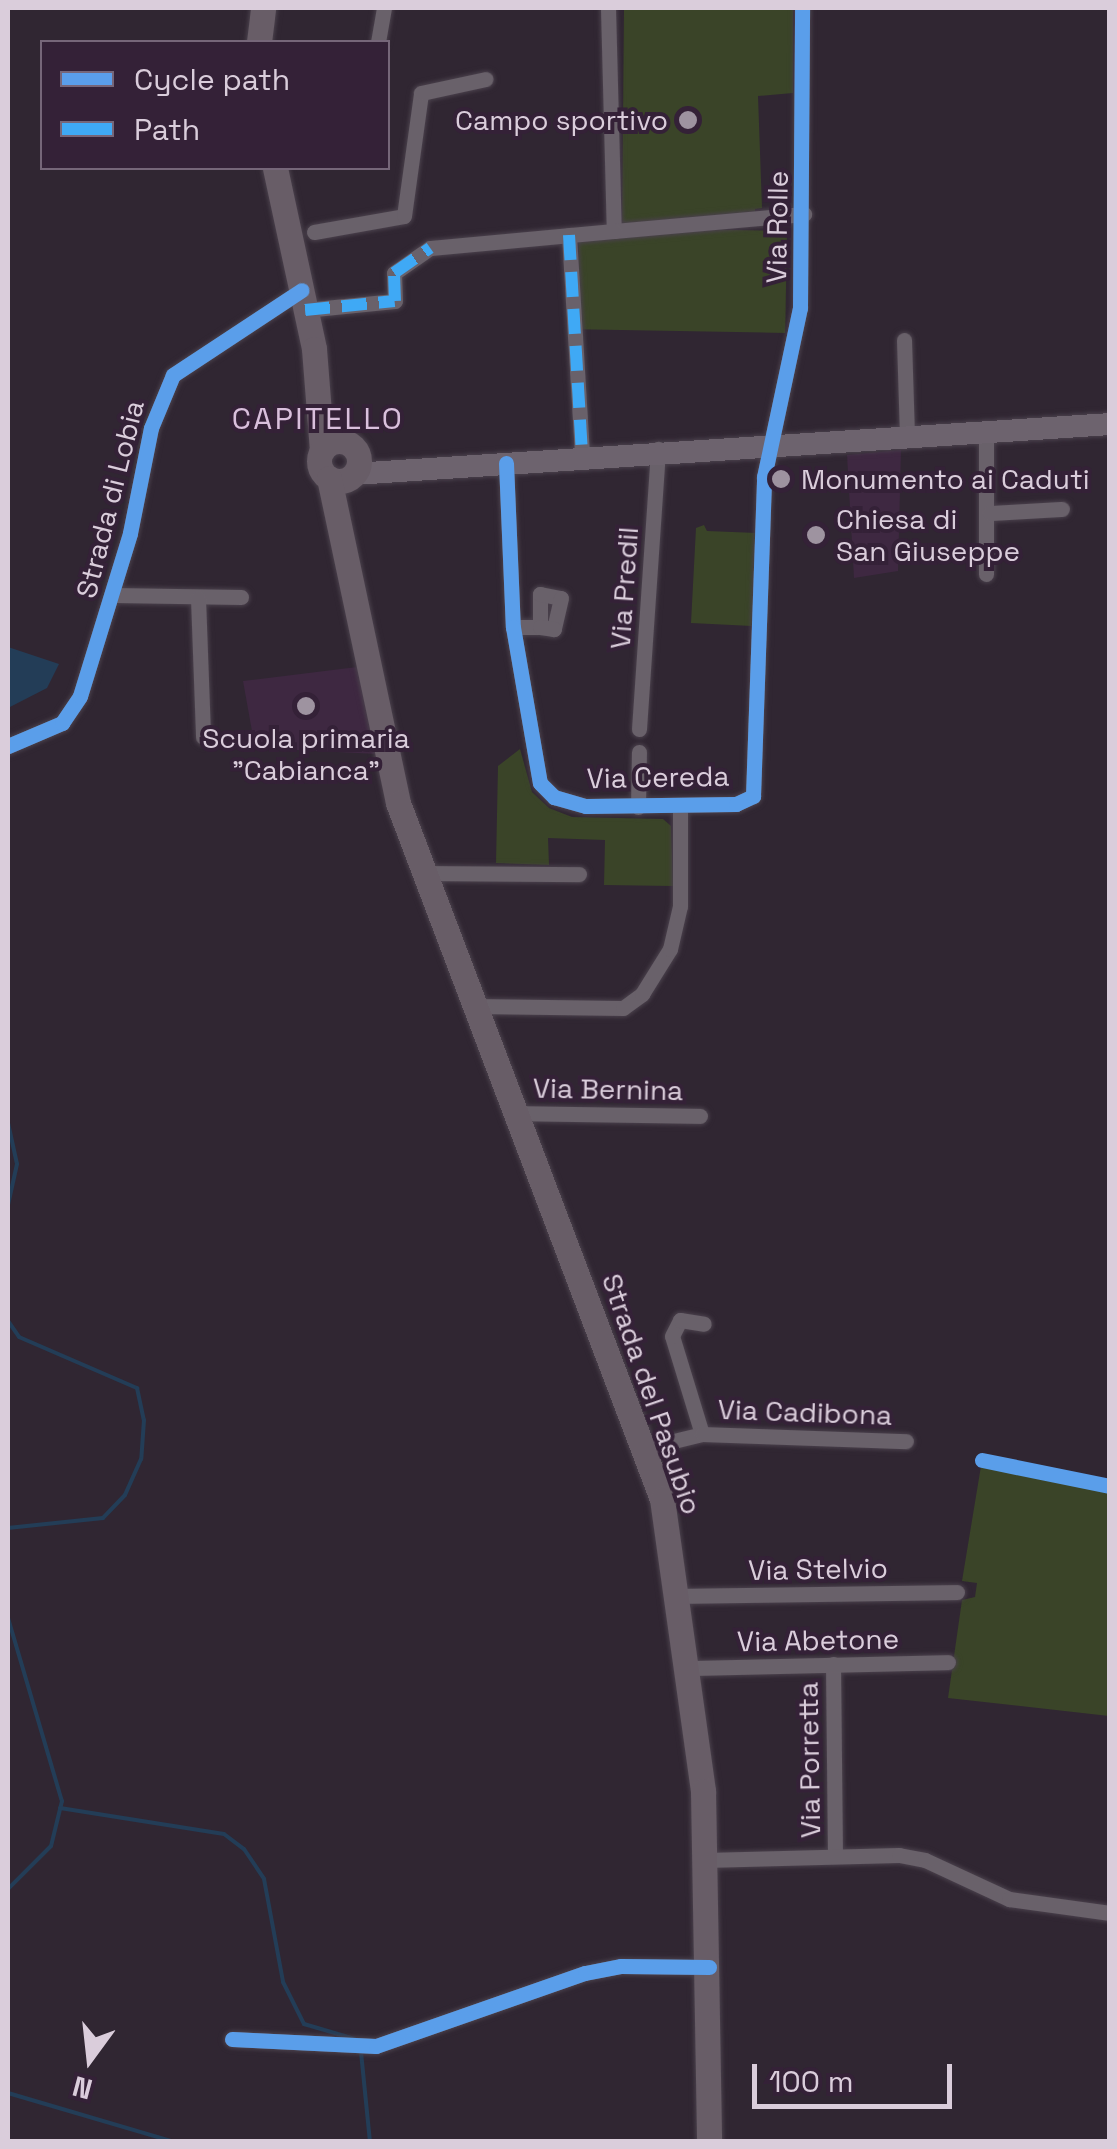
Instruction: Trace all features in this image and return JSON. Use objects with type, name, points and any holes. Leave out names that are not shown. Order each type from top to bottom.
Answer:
[{"type":"main road","points":[[260,40],[263,8]]},
{"type":"main road","points":[[277,170],[302,234],[303,300],[314,349],[322,451],[334,442],[348,465]]},
{"type":"main road","name":"Strada del Pasubio","points":[[314,349],[348,465],[353,575],[383,747],[423,873],[645,1448],[680,1596],[706,1860],[709,2142]]},
{"type":"street","points":[[378,40],[384,8]]},
{"type":"street","points":[[608,8],[614,231]]},
{"type":"street","name":"Via Rolle","points":[[772,444],[798,321],[804,214],[802,8]]},
{"type":"street","points":[[302,234],[404,216],[421,93],[486,80]]},
{"type":"street","name":"Via Rolle","points":[[303,300],[395,300],[394,272],[430,248],[804,214]]},
{"type":"street","points":[[569,235],[582,457]]},
{"type":"street","name":"Strada di Lobia","points":[[8,746],[62,723],[80,696],[113,595],[150,428],[173,375],[303,300]]},
{"type":"street","points":[[904,340],[907,436]]},
{"type":"street","points":[[348,465],[506,463],[658,449],[1110,424]]},
{"type":"street","points":[[986,433],[990,512],[986,574]]},
{"type":"street","name":"Via Cereda","points":[[506,463],[513,626],[540,783],[567,802],[638,808],[736,804],[753,796],[764,477],[772,444]]},
{"type":"street","name":"Via Predil","points":[[639,730],[658,449]]},
{"type":"street","points":[[990,512],[1062,509]]},
{"type":"street","points":[[113,595],[241,597]]},
{"type":"street","points":[[198,598],[202,737]]},
{"type":"street","points":[[513,626],[540,627]]},
{"type":"street","points":[[638,808],[639,752]]},
{"type":"street","points":[[474,1006],[623,1008],[642,994],[670,950],[680,906],[680,806]]},
{"type":"street","points":[[423,873],[579,874]]},
{"type":"street","name":"Via Bernina","points":[[515,1113],[700,1116]]},
{"type":"street","name":"Via Cadibona","points":[[702,1434],[672,1336],[680,1320],[704,1324]]},
{"type":"street","name":"Via Cadibona","points":[[645,1448],[702,1434],[906,1441]]},
{"type":"street","name":"Via Stelvio","points":[[680,1596],[957,1592]]},
{"type":"street","name":"Via Abetone","points":[[689,1668],[948,1662]]},
{"type":"street","name":"Via Porretta","points":[[833,1664],[835,1856]]},
{"type":"street","points":[[706,1860],[835,1856],[925,1860],[980,1891],[1110,1913]]},
{"type":"street","points":[[232,2039],[376,2046],[586,1973],[621,1966],[709,1967]]},
{"type":"shaded area","points":[[901,450],[898,571],[854,578],[847,455]]},
{"type":"shaded area","name":"Scuola primaria \"Cabianca\"","points":[[357,667],[377,754],[255,748],[243,681]]},
{"type":"green space","name":"Campo sportivo","points":[[624,8],[793,8],[793,93],[758,96],[762,208],[755,209],[755,218],[622,226]]},
{"type":"green space","points":[[579,227],[787,231],[785,333],[577,329]]},
{"type":"green space","points":[[704,525],[707,531],[757,533],[752,626],[691,623],[696,528]]},
{"type":"green space","points":[[520,749],[532,792],[549,808],[572,817],[663,819],[671,826],[673,886],[604,885],[605,840],[548,838],[549,865],[496,863],[498,766]]},
{"type":"green space","points":[[982,1460],[1109,1486],[1109,1716],[948,1698],[962,1600],[975,1597],[977,1583],[962,1581]]},
{"type":"water","points":[[8,647],[59,664],[47,688],[8,708]]},
{"type":"waterway","points":[[8,1123],[17,1164],[8,1205]]},
{"type":"waterway","points":[[8,1321],[19,1337],[137,1388],[144,1420],[141,1459],[125,1495],[103,1518],[8,1528]]},
{"type":"waterway","points":[[8,1618],[62,1801],[51,1846],[8,1889]]},
{"type":"waterway","points":[[60,1808],[224,1834],[244,1849],[264,1879],[283,1982],[304,2024],[355,2039]]},
{"type":"waterway","points":[[361,2052],[370,2142]]},
{"type":"waterway","points":[[8,2093],[175,2142]]},
{"type":"marked path","points":[[569,235],[582,457]]},
{"type":"marked path","points":[[305,310],[395,301],[394,273],[430,248]]},
{"type":"cycle path","points":[[506,463],[513,627],[540,783],[554,797],[586,806],[736,804],[753,796],[764,477],[800,308],[802,8]]},
{"type":"cycle path","points":[[8,746],[62,723],[80,696],[130,533],[151,428],[173,375],[302,290]]},
{"type":"cycle path","points":[[982,1460],[1110,1486]]},
{"type":"cycle path","points":[[232,2039],[376,2046],[585,1973],[621,1966],[709,1967]]},
{"type":"place","name":"Campo sportivo","points":[[688,120]]},
{"type":"place","name":"Monumento ai Caduti","points":[[781,479]]},
{"type":"place","name":"Chiesa di San Giuseppe","points":[[816,535]]},
{"type":"place","name":"Scuola primaria \"Cabianca\"","points":[[306,706]]},
{"type":"district","name":"CAPITELLO","points":[[318,419]]}]
